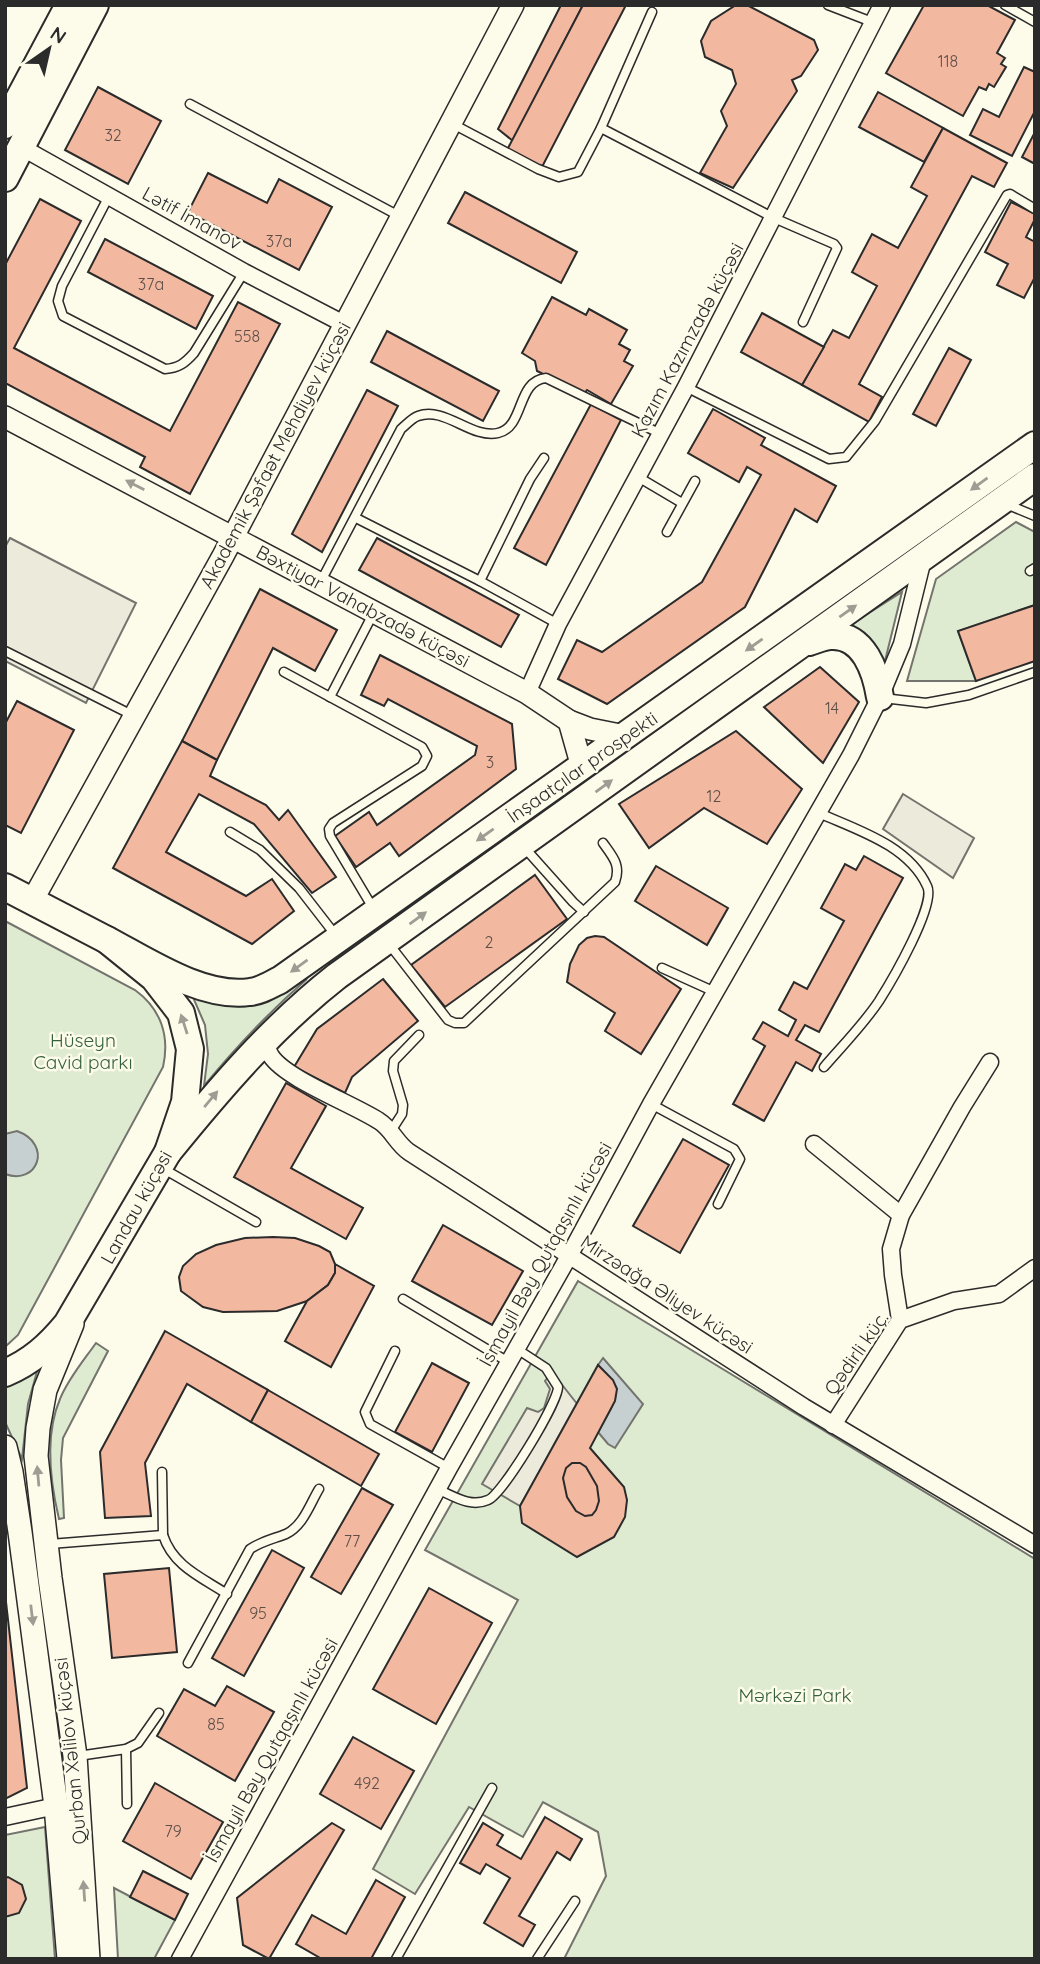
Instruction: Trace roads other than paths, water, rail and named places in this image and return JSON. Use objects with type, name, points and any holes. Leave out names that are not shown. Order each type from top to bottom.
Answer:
[{"type":"main road","points":[[5,124],[69,5]]},
{"type":"main road","points":[[5,178],[95,5]]},
{"type":"main road","name":"İnşaatçılar prospekti","points":[[107,940],[193,983],[221,992],[248,993],[261,990],[280,980],[1035,444]]},
{"type":"main road","name":"İnşaatçılar prospekti","points":[[164,1160],[214,1096],[269,1035],[304,1003],[386,941],[1035,477]]},
{"type":"main road","points":[[800,644],[832,636],[844,637],[855,645],[872,665],[880,697]]},
{"type":"main road","name":"Landau küçəsi","points":[[5,887],[107,940],[154,978],[181,1013],[190,1049],[188,1087],[164,1160],[85,1296],[52,1343],[20,1367],[5,1373]]},
{"type":"main road","name":"Qurban Xəlilov küçəsi","points":[[85,1296],[51,1371],[39,1418],[36,1456],[75,1756],[88,1959]]},
{"type":"main road","name":"Qurban Xəlilov küçəsi","points":[[5,1447],[12,1472],[14,1548],[56,1806],[69,1959]]},
{"type":"street","name":"Akademik Şəfaət Mehdiyev küçəsi","points":[[32,901],[233,537],[513,5]]},
{"type":"street","name":"Kazım Kazımzadə küçəsi","points":[[527,693],[558,624],[686,387],[882,5]]},
{"type":"street","name":"Lətif İmanov","points":[[21,147],[244,272],[344,324]]},
{"type":"street","name":"Bəxtiyar Vahabzadə küçəsi","points":[[5,417],[527,693],[569,721],[590,729],[625,736]]},
{"type":"street","name":"İsmayil Bəy Qutqaşınlı kücəsi","points":[[180,1959],[651,1104],[819,813],[880,697],[902,644],[923,559]]},
{"type":"street","points":[[569,721],[582,767]]},
{"type":"street","name":"Mirzəağa Əliyev küçəsi","points":[[269,1035],[269,1054],[287,1072],[377,1120],[391,1131],[400,1146],[569,1256],[834,1424],[1035,1545]]},
{"type":"street","points":[[900,1320],[892,1275],[891,1249],[901,1215],[990,1062]]},
{"type":"street","points":[[814,1143],[901,1215]]},
{"type":"street","name":"Qədirli küç.","points":[[834,1424],[900,1320],[954,1301],[999,1294],[1035,1268]]},
{"type":"street","points":[[5,1817],[56,1806]]},
{"type":"lane","points":[[828,5],[872,22]]},
{"type":"lane","points":[[1005,5],[1035,22]]},
{"type":"lane","points":[[451,123],[538,169],[559,177],[578,172],[601,128],[652,12]]},
{"type":"lane","points":[[190,104],[401,217]]},
{"type":"lane","points":[[601,128],[774,218],[834,244],[837,248],[803,322]]},
{"type":"lane","points":[[686,387],[829,459],[846,457],[875,421],[1007,195],[1010,194],[1035,209]]},
{"type":"lane","points":[[109,196],[62,286],[58,301],[63,316],[165,369],[175,369],[194,353],[244,272]]},
{"type":"lane","points":[[320,583],[401,429],[415,416],[428,414],[483,433],[499,433],[509,427],[528,388],[538,379],[546,378],[661,434]]},
{"type":"lane","points":[[480,581],[530,479],[544,458]]},
{"type":"lane","points":[[638,477],[682,503]]},
{"type":"lane","points":[[667,532],[695,481]]},
{"type":"lane","points":[[1000,502],[1035,516]]},
{"type":"lane","points":[[356,518],[558,624]]},
{"type":"lane","points":[[330,697],[374,612]]},
{"type":"lane","points":[[5,652],[134,716]]},
{"type":"lane","points":[[284,672],[422,747],[427,756],[422,766],[333,823],[329,829],[330,836],[375,912]]},
{"type":"lane","points":[[880,697],[926,703],[969,695],[1035,672]]},
{"type":"lane","points":[[819,813],[887,843],[911,864],[927,884],[930,893],[923,919],[878,1002],[824,1068]]},
{"type":"lane","points":[[230,832],[260,850],[299,888],[338,938]]},
{"type":"lane","points":[[386,941],[447,1020],[464,1024],[615,882],[618,864],[603,843]]},
{"type":"lane","points":[[521,844],[584,912]]},
{"type":"lane","points":[[662,968],[715,992]]},
{"type":"lane","points":[[391,1131],[402,1114],[403,1105],[393,1071],[394,1060],[419,1035]]},
{"type":"lane","points":[[651,1104],[734,1149],[740,1159],[718,1204]]},
{"type":"lane","points":[[164,1160],[256,1222]]},
{"type":"lane","points":[[403,1299],[513,1356],[546,1368],[558,1387],[549,1410],[508,1480],[491,1499],[469,1503],[438,1489]]},
{"type":"lane","points":[[395,1351],[365,1412],[366,1419],[370,1424],[449,1468]]},
{"type":"lane","points":[[162,1472],[163,1535],[167,1546],[176,1560],[227,1594]]},
{"type":"lane","points":[[188,1662],[250,1549],[259,1543],[289,1533],[299,1525],[319,1489]]},
{"type":"lane","points":[[14,1548],[163,1535]]},
{"type":"lane","points":[[75,1756],[126,1749],[138,1743],[159,1713]]},
{"type":"lane","points":[[126,1749],[127,1804]]},
{"type":"lane","points":[[396,1959],[492,1788]]},
{"type":"lane","points":[[537,1959],[575,1901]]},
{"type":"park label","name":"Hüseyn Cavid parkı","points":[[83,1051]]},
{"type":"park label","name":"Mərkəzi Park","points":[[795,1695]]}]
